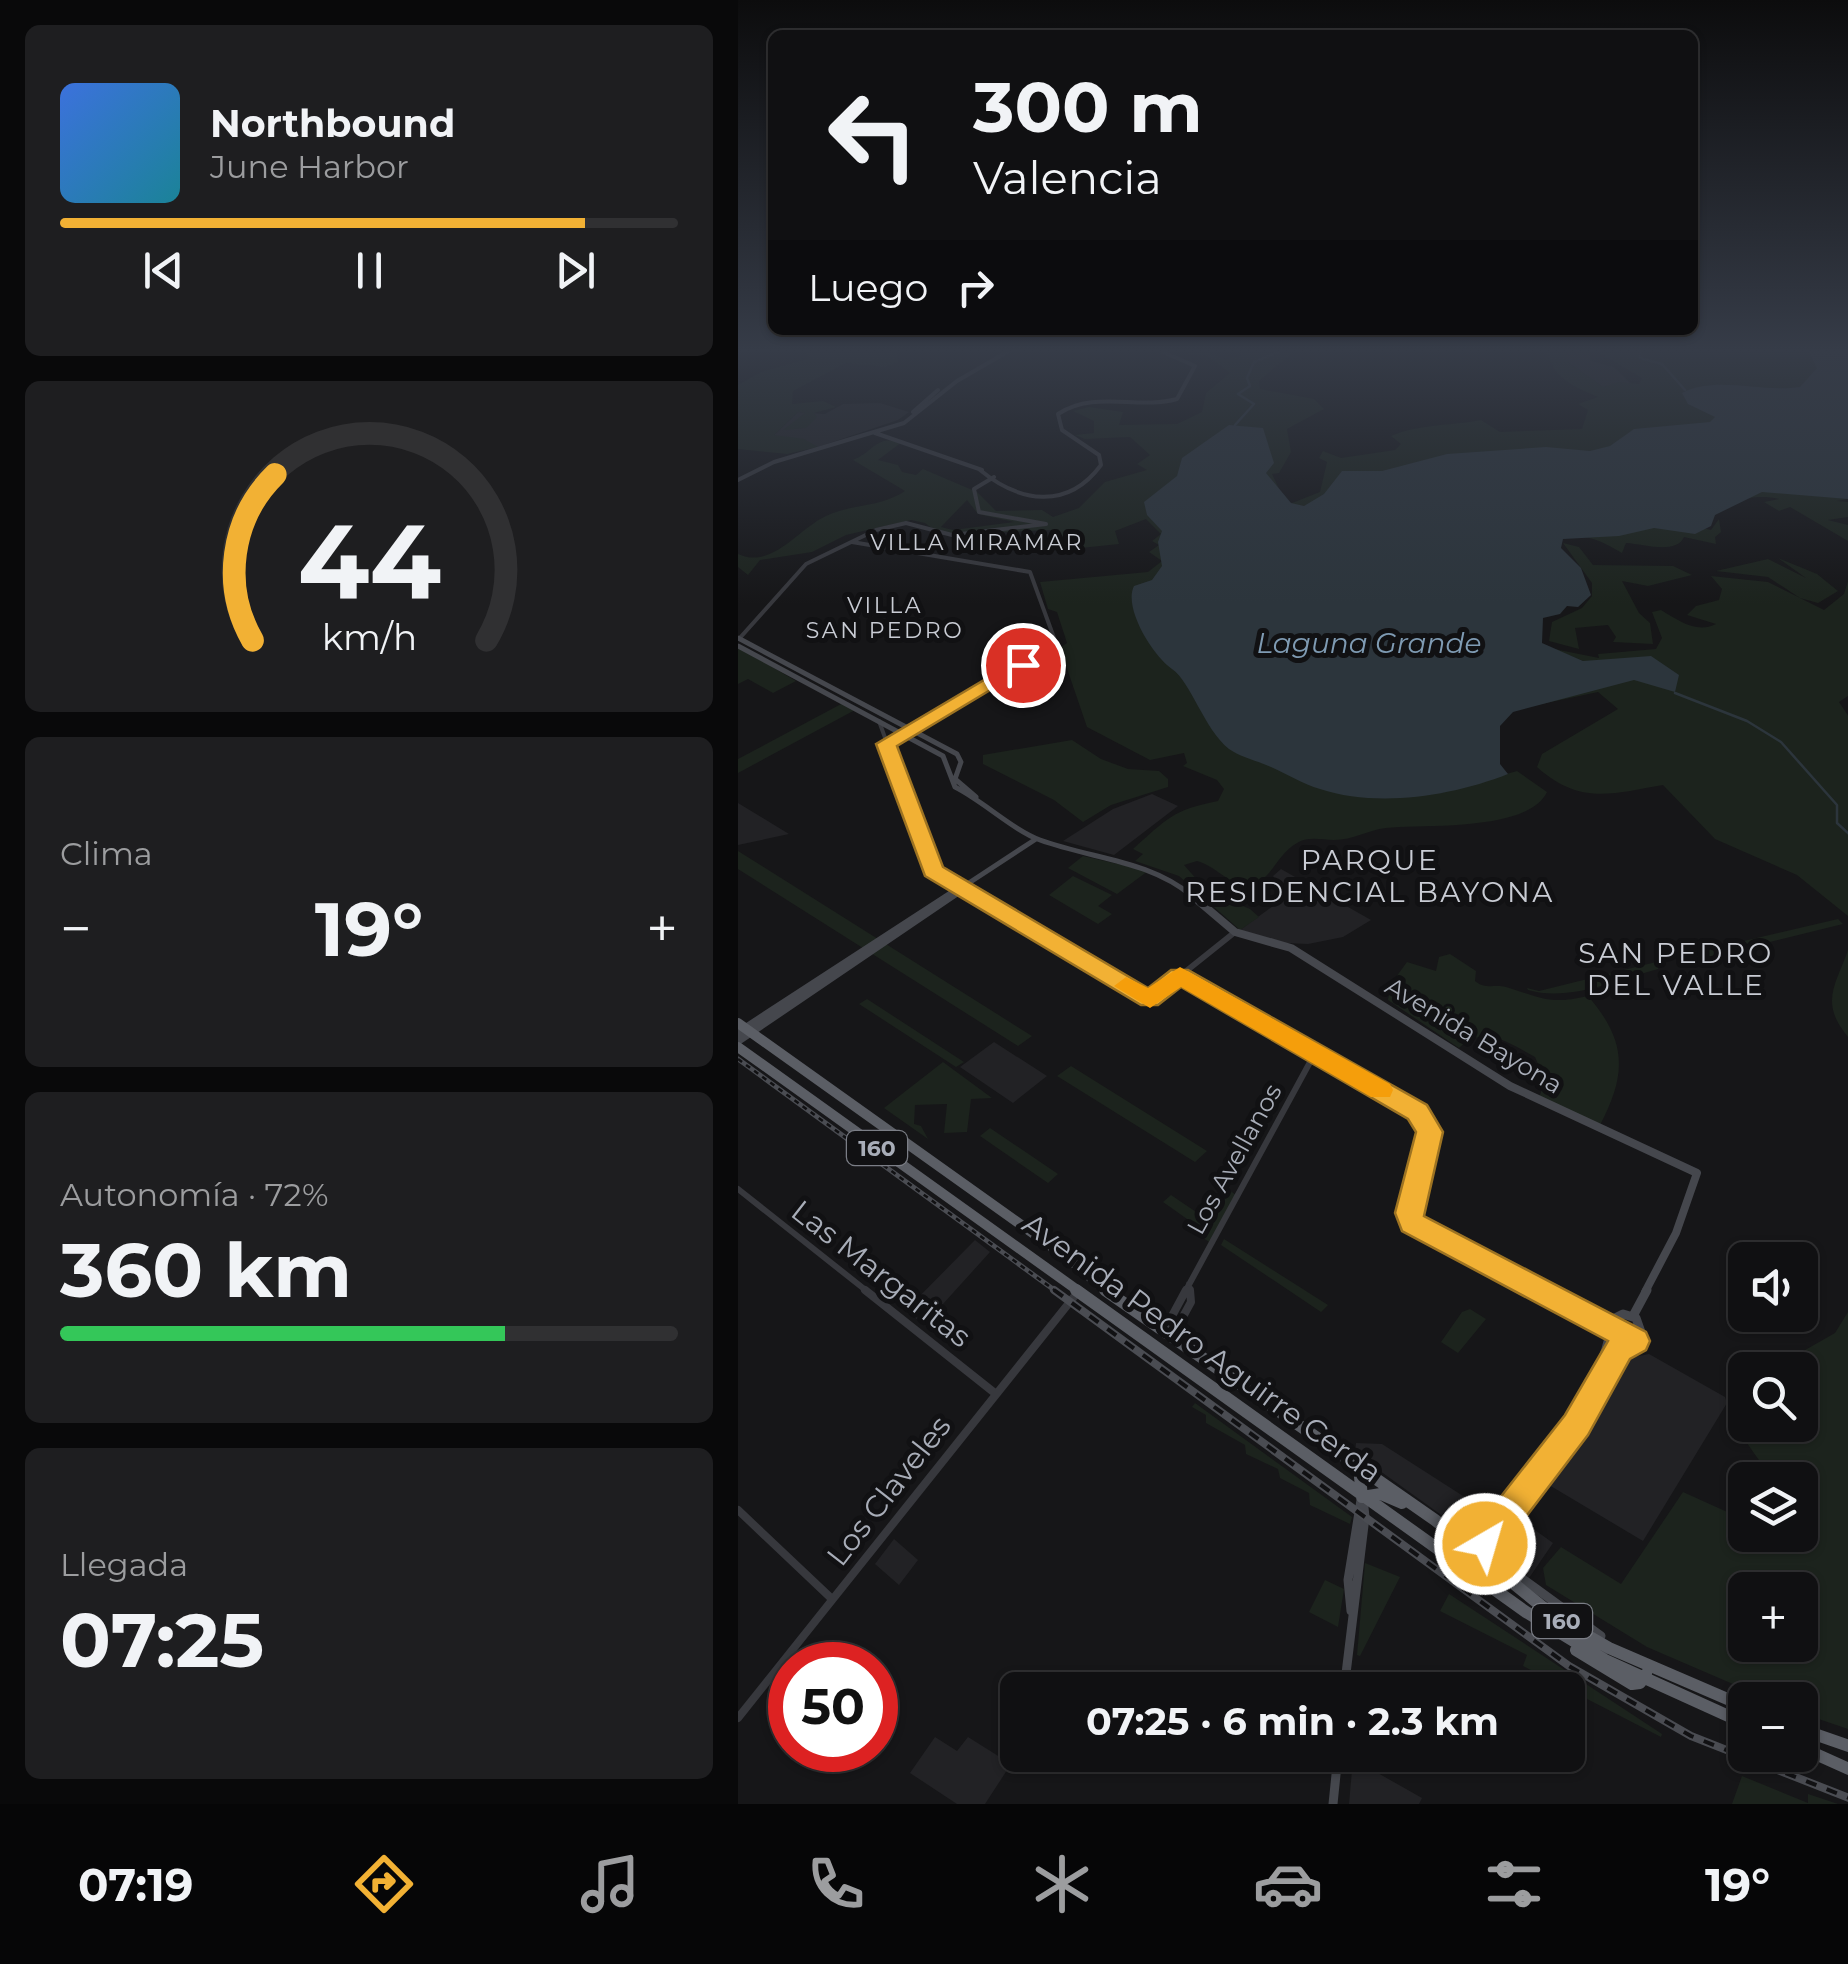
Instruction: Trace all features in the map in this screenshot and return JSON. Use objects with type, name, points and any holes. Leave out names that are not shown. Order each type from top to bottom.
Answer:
[{"type":"highway","name":"Avenida Pedro Aguirre Cerda","points":[[738,1044],[1162,1355],[1586,1657],[1632,1684],[1646,1672],[1555,1617],[1473,1546],[743,1029]]},
{"type":"highway","points":[[1162,1355],[1169,1332]]},
{"type":"highway","points":[[1358,1465],[1364,1484],[1362,1497],[1380,1494],[1398,1500],[1473,1546]]},
{"type":"highway","name":"160","points":[[1646,1672],[1728,1701]]},
{"type":"highway","name":"160","points":[[1646,1672],[1728,1715]]},
{"type":"highway","points":[[1818,1736],[1848,1746]]},
{"type":"highway","points":[[1818,1754],[1848,1766]]},
{"type":"main road","points":[[738,641],[753,654],[952,751],[961,760],[956,780],[1036,839],[1164,874],[1235,932],[1291,948]]},
{"type":"main road","points":[[738,641],[943,756],[950,764],[950,781],[969,797],[983,801]]},
{"type":"main road","points":[[738,655],[753,654]]},
{"type":"main road","points":[[842,702],[850,698]]},
{"type":"main road","points":[[943,756],[952,751]]},
{"type":"main road","points":[[738,1044],[743,1029],[1036,839]]},
{"type":"main road","name":"Avenida Bayona","points":[[1291,948],[1510,1086],[1697,1173],[1676,1233],[1633,1316]]},
{"type":"main road","points":[[1617,1316],[1633,1316],[1643,1329],[1635,1341],[1619,1350],[1576,1425],[1473,1546],[1584,1398],[1611,1344],[1610,1327],[1617,1316]]},
{"type":"main road","points":[[1346,1672],[1351,1613],[1348,1580],[1362,1497]]},
{"type":"main road","points":[[1333,1804],[1336,1772]]},
{"type":"street","points":[[738,478],[780,460],[860,436]]},
{"type":"street","points":[[886,436],[980,470],[1008,490],[1026,497],[1048,496],[1093,476],[1101,465],[1100,455],[1072,436]]},
{"type":"street","points":[[738,641],[806,564],[847,543],[900,524],[952,535],[1046,524],[982,514],[973,493],[978,484],[991,479]]},
{"type":"street","points":[[847,543],[1028,571],[1034,577],[1057,646],[886,744]]},
{"type":"street","points":[[879,721],[932,870],[962,889],[1150,1000],[1235,932]]},
{"type":"street","points":[[1180,976],[1413,1108],[1427,1122],[1430,1136],[1409,1213],[1412,1223],[1635,1341]]},
{"type":"street","name":"Los Avellanos","points":[[1169,1332],[1191,1302],[1189,1284],[1314,1053]]},
{"type":"street","name":"Las Margaritas","points":[[738,1190],[996,1394]]},
{"type":"street","name":"Los Claveles","points":[[738,1718],[1077,1293]]},
{"type":"street","points":[[738,1510],[832,1599]]},
{"type":"shaded area","points":[[738,436],[804,439],[818,447],[787,454],[738,449]]},
{"type":"shaded area","points":[[774,436],[850,436],[818,447]]},
{"type":"shaded area","points":[[1078,436],[1288,436],[1291,452],[1279,473],[1272,474],[1287,505],[1320,492],[1327,462],[1319,458],[1323,451],[1341,458],[1395,450],[1401,444],[1391,436],[1848,436],[1848,499],[1837,501],[1848,502],[1848,517],[1828,520],[1848,525],[1848,541],[1790,507],[1779,511],[1764,502],[1779,499],[1768,497],[1737,502],[1710,520],[1703,528],[1711,530],[1719,519],[1721,532],[1715,537],[1716,544],[1684,537],[1667,547],[1626,543],[1622,553],[1585,537],[1559,539],[1571,604],[1537,619],[1539,642],[1558,657],[1583,661],[1554,649],[1599,658],[1598,654],[1656,649],[1662,638],[1652,612],[1661,610],[1694,627],[1716,624],[1687,615],[1696,606],[1719,600],[1722,589],[1711,576],[1768,582],[1824,610],[1844,594],[1848,581],[1848,696],[1839,702],[1849,717],[1848,916],[1797,875],[1715,839],[1663,785],[1612,793],[1582,792],[1552,779],[1537,767],[1542,754],[1618,709],[1598,692],[1509,711],[1441,793],[1517,771],[1547,792],[1536,805],[1519,814],[1474,824],[1386,828],[1341,840],[1306,840],[1290,848],[1254,884],[1239,884],[1197,861],[1184,865],[1207,891],[1250,909],[1259,917],[1240,930],[1179,876],[1135,861],[1143,854],[1133,849],[1163,823],[1190,808],[1218,801],[1224,789],[1217,780],[1183,766],[1187,763],[1184,753],[1150,760],[1087,727],[1060,648],[1067,643],[1057,612],[1048,609],[1040,582],[1148,572],[1162,561],[1149,552],[1159,545],[1152,541],[1161,534],[1146,519],[1115,531],[1119,544],[1081,548],[1059,543],[1064,537],[1052,530],[941,535],[925,523],[911,520],[846,535],[812,552],[760,560],[748,575],[738,567],[738,554],[750,557],[774,552],[826,516],[905,491],[853,460],[886,441],[902,442],[878,460],[916,475],[923,469],[977,492],[996,511],[1042,510],[1053,517],[1079,508],[1105,482],[1147,470],[1137,464],[1150,455],[1130,437]],"holes":[[[967,500],[978,514],[1014,522],[953,530],[941,527]]]},
{"type":"shaded area","points":[[1563,543],[1579,547],[1593,565],[1673,566],[1692,575],[1648,586],[1622,581],[1639,613],[1650,623],[1653,644],[1613,642],[1616,637],[1608,625],[1575,628],[1579,649],[1549,641],[1552,622],[1582,608],[1592,596],[1592,583]]},
{"type":"shaded area","points":[[1778,558],[1817,574],[1838,591],[1818,603],[1800,598],[1768,577],[1716,571],[1768,559],[1806,578]]},
{"type":"shaded area","points":[[738,647],[796,681],[773,693],[748,679],[738,684]]},
{"type":"shaded area","points":[[843,703],[855,710],[738,773],[738,759]]},
{"type":"shaded area","points":[[1072,740],[1101,759],[1128,769],[1159,771],[1168,779],[1168,787],[1111,805],[1083,822],[1054,800],[983,764],[983,755]]},
{"type":"shaded area","points":[[1152,794],[1178,806],[1114,855],[1063,841],[1113,809]]},
{"type":"shaded area","points":[[738,803],[789,834],[738,845]]},
{"type":"shaded area","points":[[738,851],[1032,1036],[1018,1046],[738,869]]},
{"type":"shaded area","points":[[1083,856],[1148,871],[1117,894],[1068,868]]},
{"type":"shaded area","points":[[1281,869],[1371,920],[1343,937],[1308,944],[1285,943],[1240,930],[1287,896],[1273,876]]},
{"type":"shaded area","points":[[1073,876],[1112,895],[1098,906],[1112,914],[1098,924],[1049,895]]},
{"type":"shaded area","points":[[1838,919],[1843,924],[1688,962],[1680,956]]},
{"type":"shaded area","points":[[1654,940],[1661,942],[1665,953],[1658,969],[1576,992],[1543,993],[1527,988],[1539,991],[1656,962]]},
{"type":"shaded area","points":[[1848,950],[1849,1037],[1839,1025],[1832,1003]]},
{"type":"shaded area","points":[[1450,954],[1476,971],[1475,981],[1483,985],[1554,1000],[1588,996],[1610,1028],[1619,1058],[1615,1090],[1600,1125],[1539,1098],[1545,1080],[1535,1057],[1497,1038],[1478,1037],[1459,1048],[1388,1000],[1391,984],[1407,962],[1436,971],[1439,957]]},
{"type":"shaded area","points":[[867,999],[964,1062],[956,1067],[859,1004]]},
{"type":"shaded area","points":[[994,1042],[1047,1076],[1013,1103],[960,1067]]},
{"type":"shaded area","points":[[943,1062],[992,1098],[971,1099],[967,1132],[944,1133],[947,1104],[915,1105],[914,1124],[921,1126],[928,1139],[884,1108]]},
{"type":"shaded area","points":[[1071,1066],[1207,1151],[1195,1162],[1057,1076]]},
{"type":"shaded area","points":[[990,1128],[1058,1174],[1048,1183],[980,1136]]},
{"type":"shaded area","points":[[1229,1190],[1236,1195],[1209,1242],[1202,1237],[1204,1231],[1163,1202],[1171,1195],[1202,1216]]},
{"type":"shaded area","points":[[1224,1239],[1328,1305],[1321,1312],[1221,1245]]},
{"type":"shaded area","points":[[975,1240],[990,1252],[924,1325],[906,1310]]},
{"type":"shaded area","points":[[1470,1309],[1486,1319],[1458,1353],[1441,1342],[1462,1312]]},
{"type":"shaded area","points":[[1848,1312],[1848,1729],[1818,1719],[1818,1682],[1728,1682],[1647,1647],[1546,1585],[1543,1568],[1561,1547],[1621,1584],[1683,1492],[1728,1512],[1728,1552],[1818,1552],[1818,1462],[1760,1462],[1747,1442],[1818,1442],[1818,1352],[1802,1352],[1835,1333]]},
{"type":"shaded area","points":[[1649,1354],[1725,1397],[1727,1403],[1643,1541],[1544,1482],[1581,1438],[1616,1382],[1624,1359]]},
{"type":"shaded area","points":[[1195,1403],[1352,1517],[1350,1524],[1310,1505],[1309,1493],[1280,1478],[1278,1469],[1246,1454],[1245,1445],[1206,1423],[1206,1415],[1192,1407]]},
{"type":"shaded area","points":[[1356,1443],[1382,1444],[1488,1512],[1472,1537],[1355,1453]]},
{"type":"shaded area","points":[[1514,1515],[1553,1543],[1529,1578],[1491,1550]]},
{"type":"shaded area","points":[[894,1539],[918,1560],[899,1585],[875,1564]]},
{"type":"shaded area","points":[[1365,1563],[1400,1577],[1360,1656],[1357,1655]]},
{"type":"shaded area","points":[[1325,1580],[1344,1589],[1338,1627],[1309,1612]]},
{"type":"shaded area","points":[[1449,1594],[1568,1672],[1535,1672],[1523,1666],[1527,1655],[1440,1611]]},
{"type":"shaded area","points":[[1585,1683],[1662,1734],[1661,1737],[1585,1698]]},
{"type":"shaded area","points":[[935,1737],[957,1751],[968,1737],[1000,1757],[1000,1772],[1006,1772],[985,1804],[957,1804],[910,1773]]},
{"type":"shaded area","points":[[1352,1772],[1376,1772],[1422,1798],[1419,1804],[1349,1804]]},
{"type":"shaded area","points":[[1742,1776],[1808,1803],[1808,1794],[1838,1804],[1732,1804]]},
{"type":"water","name":"Laguna Grande","points":[[1213,436],[1266,436],[1274,463],[1266,473],[1291,503],[1304,506],[1324,494],[1342,471],[1382,471],[1447,454],[1546,447],[1590,451],[1610,446],[1624,436],[1848,436],[1848,499],[1762,492],[1715,515],[1711,526],[1695,534],[1654,528],[1619,536],[1563,539],[1561,548],[1581,568],[1591,595],[1578,607],[1567,606],[1560,614],[1543,618],[1542,643],[1583,661],[1651,656],[1679,675],[1675,692],[1634,680],[1513,712],[1500,726],[1500,764],[1508,774],[1415,797],[1366,798],[1307,784],[1229,749],[1212,730],[1179,675],[1149,643],[1136,619],[1134,586],[1152,580],[1162,566],[1158,542],[1162,531],[1147,515],[1144,502],[1177,476],[1182,458]]},
{"type":"waterway","points":[[1675,693],[1747,721],[1781,742],[1837,805],[1837,823],[1849,834]]},
{"type":"railway","points":[[738,1059],[1057,1292]]},
{"type":"railway","points":[[1054,1290],[1569,1666],[1691,1736],[1849,1798]]},
{"type":"slow traffic","points":[[1126,986],[1150,1000],[1180,976],[1380,1090]]},
{"type":"district","name":"VILLA MIRAMAR","points":[[977,542]]},
{"type":"district","name":"VILLA SAN PEDRO","points":[[885,618]]},
{"type":"district","name":"PARQUE RESIDENCIAL BAYONA","points":[[1370,876]]},
{"type":"district","name":"SAN PEDRO DEL VALLE","points":[[1676,969]]},
{"type":"route","points":[[1023,665],[886,744],[933,871],[1150,1000],[1180,976],[1418,1112],[1430,1132],[1409,1213],[1412,1223],[1635,1341],[1619,1350],[1576,1425],[1485,1544]]}]
